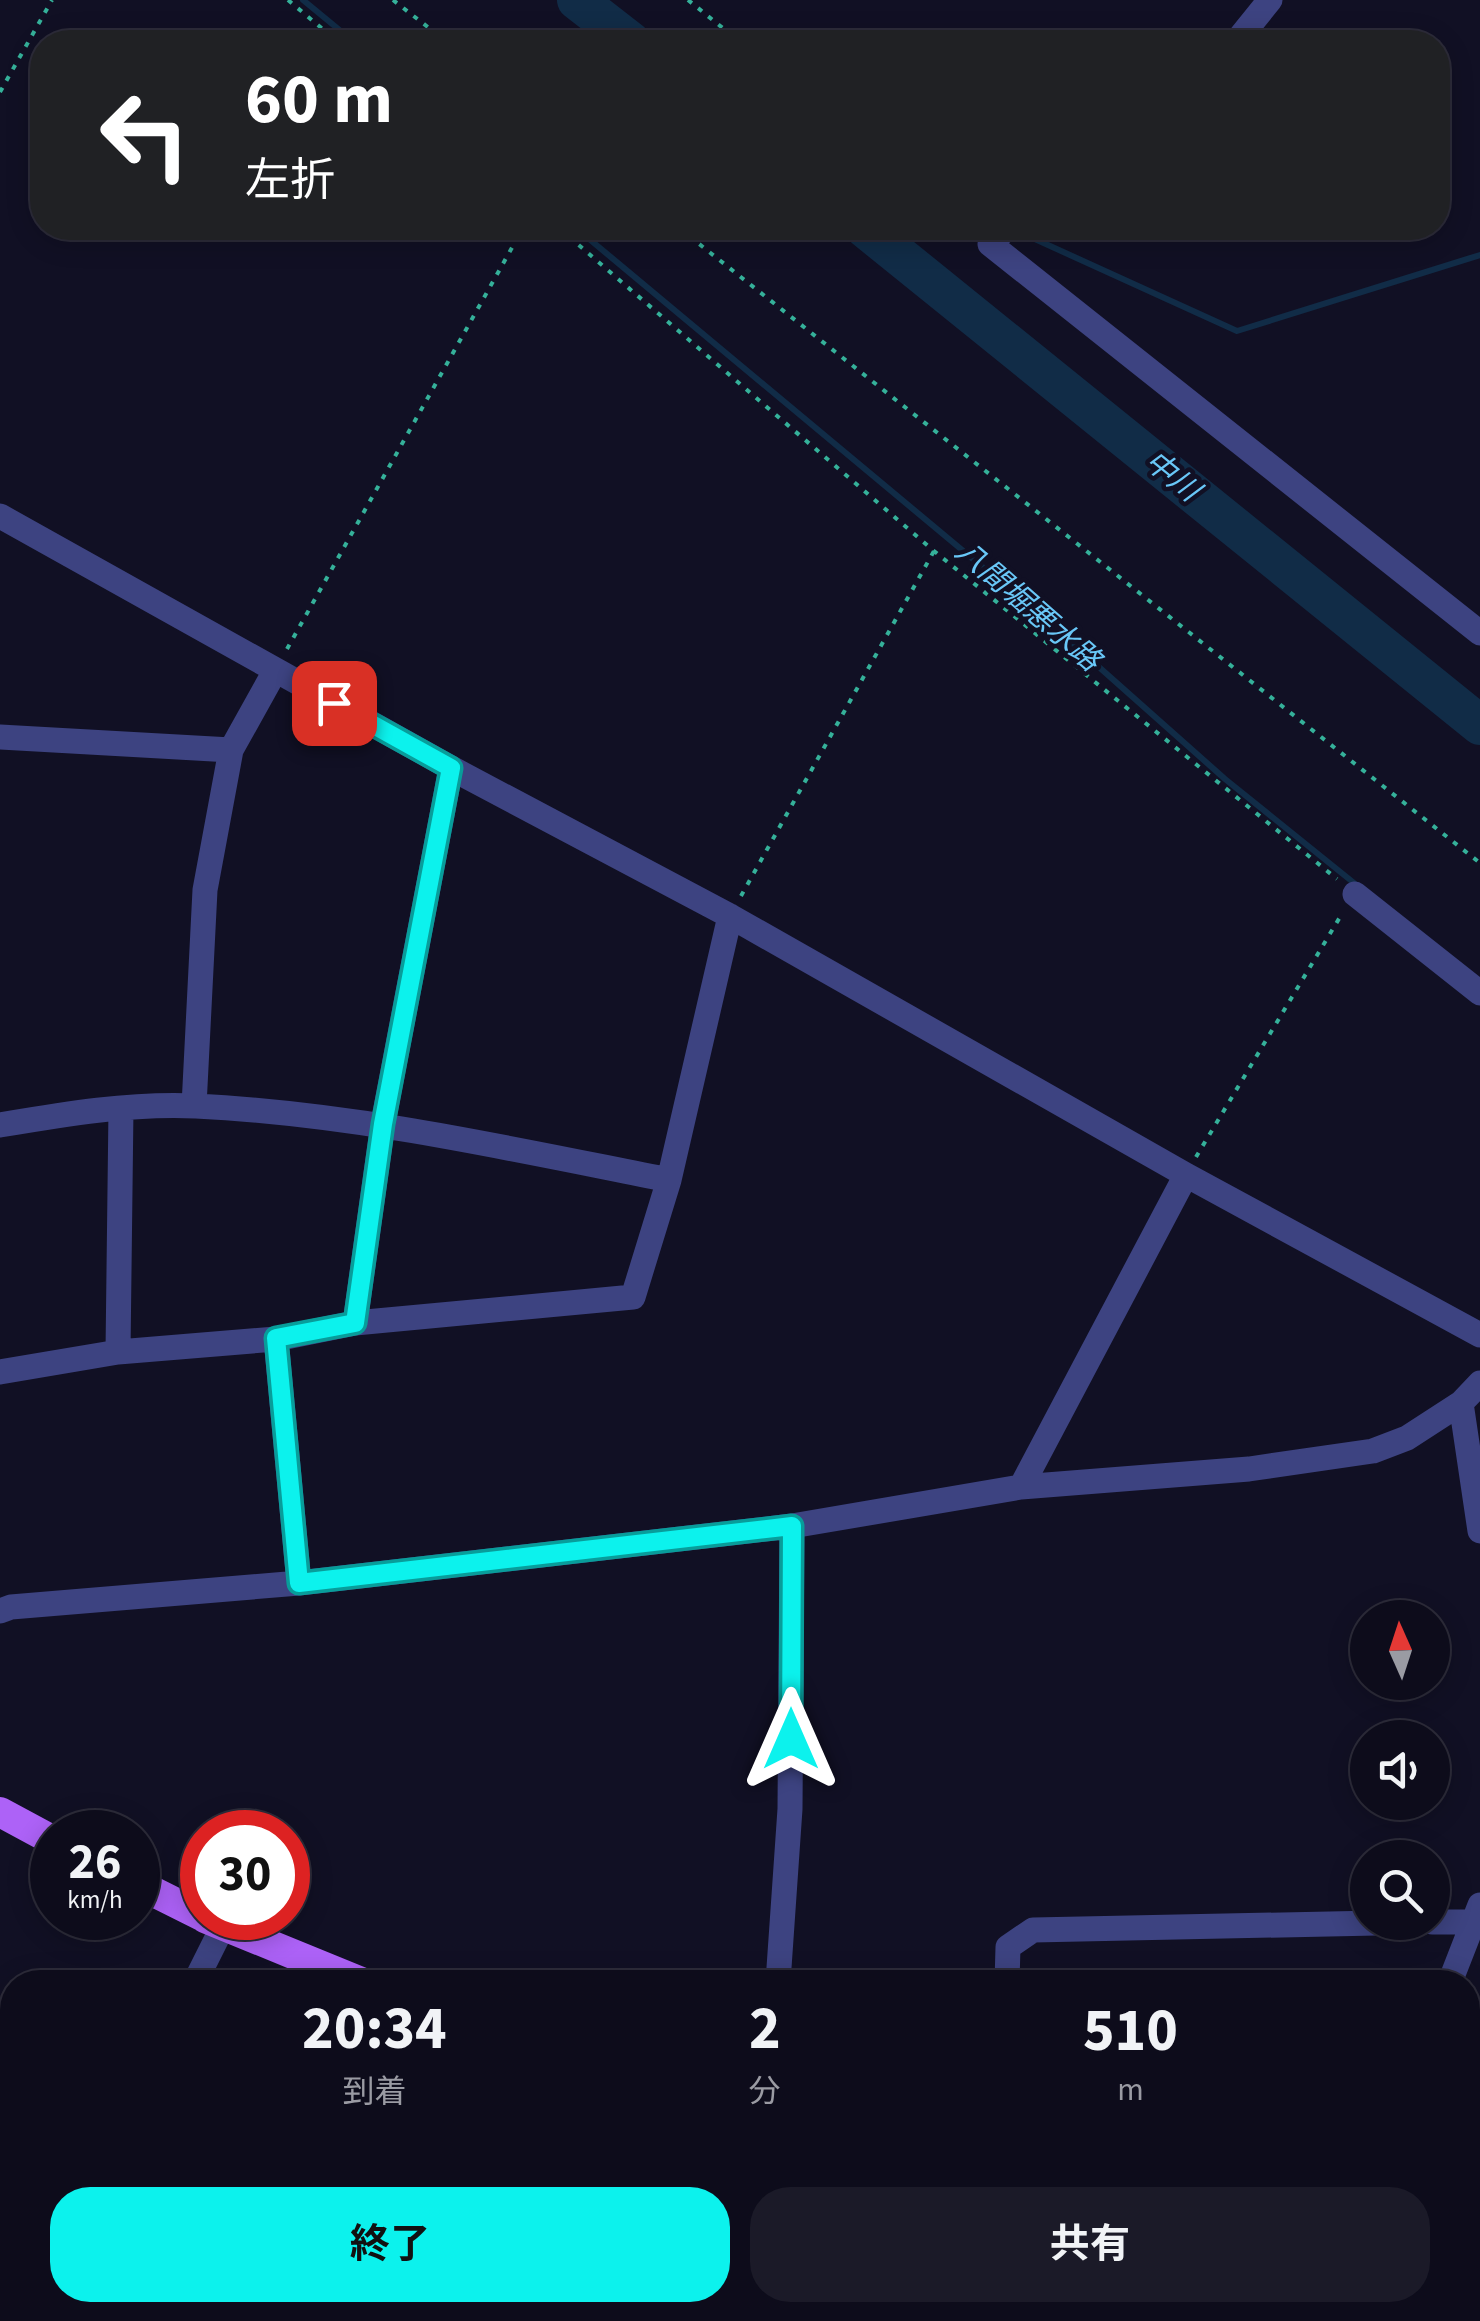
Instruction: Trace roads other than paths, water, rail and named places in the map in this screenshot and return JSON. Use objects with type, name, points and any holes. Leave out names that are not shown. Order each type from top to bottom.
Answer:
[{"type":"main road","points":[[0,1812],[30,1828]]},
{"type":"main road","points":[[259,1940],[332,1970]]},
{"type":"street","points":[[1246,30],[1270,0]]},
{"type":"street","points":[[994,240],[990,244],[1480,633]]},
{"type":"street","points":[[0,516],[451,768],[730,916],[1186,1176],[1480,1336]]},
{"type":"street","points":[[194,1106],[205,890],[231,750],[275,670]]},
{"type":"street","points":[[0,738],[231,750]]},
{"type":"street","points":[[355,1323],[383,1124],[451,768]]},
{"type":"street","points":[[1355,894],[1480,992]]},
{"type":"street","points":[[0,1372],[118,1352],[276,1338],[355,1323],[633,1296],[669,1180],[730,916]]},
{"type":"street","points":[[0,1125],[91,1109],[194,1106],[383,1124],[669,1180]]},
{"type":"street","points":[[118,1352],[121,1108]]},
{"type":"street","points":[[1021,1487],[1186,1176]]},
{"type":"street","points":[[276,1338],[299,1583]]},
{"type":"street","points":[[0,1610],[299,1583],[792,1526],[1021,1487],[1249,1469],[1373,1451],[1407,1438],[1461,1403],[1480,1383]]},
{"type":"street","points":[[1461,1403],[1480,1531]]},
{"type":"street","points":[[779,1970],[790,1810],[792,1526]]},
{"type":"street","points":[[1450,1920],[1478,1916]]},
{"type":"street","points":[[1455,1970],[1478,1916]]},
{"type":"street","points":[[1007,1970],[1008,1947],[1032,1930],[1350,1924]]},
{"type":"street","points":[[198,1970],[205,1940]]},
{"type":"waterway","name":"八間堀悪水路","points":[[303,0],[339,30]]},
{"type":"waterway","name":"中川","points":[[577,0],[616,30]]},
{"type":"waterway","name":"八間堀悪水路","points":[[590,240],[1046,620],[1225,779],[1359,887]]},
{"type":"waterway","name":"中川","points":[[880,240],[1480,725]]},
{"type":"waterway","points":[[1037,240],[1237,331],[1480,255]]}]
